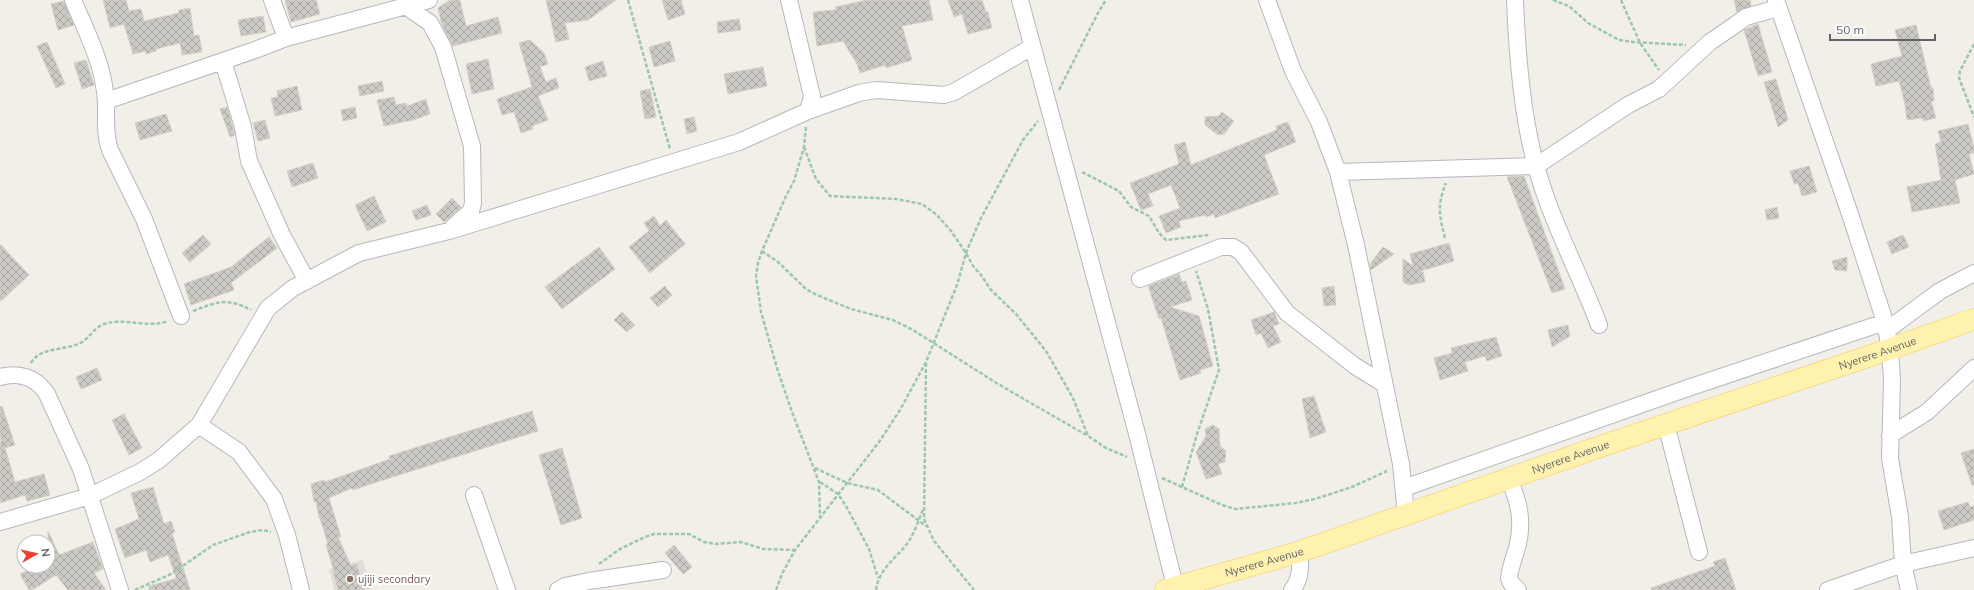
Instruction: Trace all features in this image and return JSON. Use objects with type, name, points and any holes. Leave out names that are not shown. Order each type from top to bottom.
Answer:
[{"type":"main road","name":"Nyerere Avenue","points":[[1170,588],[1299,552],[1666,424],[1888,334],[1974,319]]},
{"type":"street","points":[[73,0],[97,53],[106,101],[106,138],[110,150],[144,219],[182,316]]},
{"type":"street","points":[[272,0],[286,38]]},
{"type":"street","points":[[106,101],[286,38],[429,0]]},
{"type":"street","points":[[789,0],[812,96],[808,111]]},
{"type":"street","points":[[1020,0],[1146,469],[1170,588]]},
{"type":"street","points":[[1267,0],[1293,71],[1319,122],[1338,172],[1356,245],[1401,464],[1406,515]]},
{"type":"street","points":[[1515,0],[1517,35],[1525,109],[1536,166],[1555,218],[1599,325]]},
{"type":"street","points":[[1338,172],[1452,170],[1536,166],[1628,105],[1659,89],[1710,42],[1746,17],[1777,4],[1848,206],[1888,334],[1890,458],[1900,517],[1903,564],[1909,590]]},
{"type":"street","points":[[407,7],[430,23],[443,47],[472,146],[474,195],[472,207],[464,219],[449,231]]},
{"type":"street","points":[[0,522],[90,496],[140,472],[160,460],[199,425],[268,308],[293,288],[359,253],[449,231],[674,163],[739,142],[808,111],[859,92],[876,90],[944,95],[954,92],[1032,47]]},
{"type":"street","points":[[223,61],[243,127],[249,161],[282,235],[307,281]]},
{"type":"street","points":[[1140,279],[1189,258],[1228,246],[1233,247],[1241,252],[1287,314],[1354,366],[1384,384]]},
{"type":"street","points":[[1404,488],[1688,388],[1888,334],[1940,291],[1974,273]]},
{"type":"street","points":[[1890,435],[1927,412],[1974,368]]},
{"type":"street","points":[[0,377],[7,375],[25,376],[41,384],[47,394],[81,469],[120,590]]},
{"type":"street","points":[[1666,424],[1699,552]]},
{"type":"street","points":[[199,425],[239,452],[274,499],[287,535],[301,590]]},
{"type":"street","points":[[1510,478],[1520,507],[1520,527],[1517,547],[1509,578],[1511,583],[1518,590]]},
{"type":"street","points":[[474,495],[507,590]]},
{"type":"street","points":[[1828,590],[1903,564],[1974,548]]},
{"type":"street","points":[[1292,590],[1297,583],[1301,565],[1299,552]]},
{"type":"street","points":[[558,590],[565,586],[589,581],[663,570]]},
{"type":"path","points":[[628,0],[674,163]]},
{"type":"path","points":[[778,589],[782,574],[795,550],[880,442],[900,410],[926,362],[957,285],[966,253],[996,189],[1022,140],[1049,107],[1074,63],[1098,11],[1106,0]]},
{"type":"path","points":[[1553,0],[1569,6],[1588,23],[1619,40],[1682,45],[1710,42]]},
{"type":"path","points":[[1621,0],[1650,60],[1669,80]]},
{"type":"path","points":[[1974,44],[1960,70],[1960,78],[1974,117]]},
{"type":"path","points":[[808,111],[804,147],[794,181],[762,251],[756,276],[761,312],[792,412],[815,468],[819,482],[820,518]]},
{"type":"path","points":[[804,147],[816,179],[830,196],[896,199],[922,204],[937,215],[966,253],[973,266],[991,290],[1016,314],[1046,351],[1073,398],[1088,436]]},
{"type":"path","points":[[1063,159],[1072,160],[1087,175],[1119,191],[1131,207],[1150,216],[1162,238],[1166,240],[1203,234],[1211,235],[1228,246]]},
{"type":"path","points":[[1445,238],[1439,216],[1439,202],[1452,170]]},
{"type":"path","points":[[762,251],[778,262],[806,288],[828,302],[893,320],[934,342],[998,384],[1106,448],[1125,455],[1146,469],[1182,488],[1235,509],[1315,499],[1352,487],[1401,464]]},
{"type":"path","points":[[1182,488],[1199,427],[1219,370],[1208,309],[1196,272],[1189,258]]},
{"type":"path","points":[[25,376],[33,359],[46,353],[78,344],[86,340],[104,324],[126,322],[161,324],[219,301],[231,301],[264,316]]},
{"type":"path","points":[[926,362],[923,508],[927,526],[934,541],[974,590]]},
{"type":"path","points":[[815,468],[847,483],[878,490],[927,526]]},
{"type":"path","points":[[819,482],[838,494],[869,549],[878,578],[876,590]]},
{"type":"path","points":[[878,578],[908,542],[923,508]]},
{"type":"path","points":[[135,590],[171,574],[199,552],[219,542],[250,532],[263,530],[287,535]]},
{"type":"path","points":[[593,567],[620,549],[654,534],[685,533],[704,542],[716,544],[741,542],[763,549],[795,550]]},
{"type":"shaded area","name":"ujiji secondary","points":[[363,560],[371,590],[334,590],[329,569]]},
{"type":"building","points":[[103,0],[126,0],[129,11],[141,9],[144,21],[179,13],[179,10],[190,8],[194,36],[199,35],[202,52],[182,55],[180,43],[156,49],[156,51],[146,54],[145,51],[133,54],[124,24],[110,28]]},
{"type":"building","points":[[285,0],[316,0],[320,14],[291,22]]},
{"type":"building","points":[[450,0],[460,0],[466,26],[498,17],[502,33],[453,46],[442,25],[438,8]]},
{"type":"building","points":[[546,0],[616,0],[588,20],[565,23],[569,39],[556,42]]},
{"type":"building","points":[[662,0],[681,0],[685,14],[668,20]]},
{"type":"building","points":[[867,0],[929,0],[933,20],[902,26],[912,60],[886,68],[885,65],[860,73],[857,64],[843,41],[817,46],[813,12],[836,10],[835,7]]},
{"type":"building","points":[[948,0],[982,0],[986,12],[988,12],[992,28],[968,34],[962,14],[954,17]]},
{"type":"building","points":[[1734,0],[1750,0],[1751,6],[1737,12]]},
{"type":"building","points":[[64,1],[74,25],[58,30],[51,4]]},
{"type":"building","points":[[263,16],[266,32],[241,36],[238,20]]},
{"type":"building","points":[[739,19],[741,30],[718,33],[717,22]]},
{"type":"building","points":[[1758,24],[1772,72],[1758,76],[1744,30]]},
{"type":"building","points":[[1916,25],[1931,88],[1933,88],[1934,101],[1931,101],[1936,118],[1923,121],[1922,118],[1907,120],[1905,104],[1899,81],[1876,86],[1871,64],[1902,56],[1895,30]]},
{"type":"building","points":[[530,40],[544,53],[548,64],[540,67],[546,82],[556,78],[559,88],[538,96],[548,120],[532,126],[533,129],[521,133],[514,112],[502,115],[497,99],[532,87],[519,43]]},
{"type":"building","points":[[670,41],[675,61],[654,67],[649,47]]},
{"type":"building","points":[[47,42],[65,84],[56,88],[37,46]]},
{"type":"building","points":[[488,59],[494,89],[472,94],[466,64]]},
{"type":"building","points":[[86,60],[94,85],[82,89],[74,63]]},
{"type":"building","points":[[603,61],[607,76],[589,81],[585,67]]},
{"type":"building","points":[[763,67],[767,86],[728,94],[724,74]]},
{"type":"building","points":[[1776,79],[1788,120],[1778,127],[1764,82]]},
{"type":"building","points":[[382,81],[384,91],[360,96],[358,86]]},
{"type":"building","points":[[297,86],[302,110],[275,116],[271,98],[278,97],[277,91]]},
{"type":"building","points":[[650,89],[656,117],[645,119],[640,91]]},
{"type":"building","points":[[394,97],[396,105],[406,103],[407,106],[426,99],[430,114],[413,120],[384,126],[377,100]]},
{"type":"building","points":[[227,107],[235,135],[230,137],[220,109]]},
{"type":"building","points":[[355,107],[357,118],[343,121],[341,110]]},
{"type":"building","points":[[1222,112],[1234,121],[1224,134],[1218,135],[1205,125],[1205,117],[1219,116]]},
{"type":"building","points":[[166,114],[172,131],[140,140],[135,123]]},
{"type":"building","points":[[694,117],[697,131],[687,134],[684,119]]},
{"type":"building","points":[[265,120],[270,138],[258,141],[253,123]]},
{"type":"building","points":[[1288,122],[1296,142],[1264,155],[1279,194],[1215,218],[1214,214],[1206,217],[1205,215],[1179,221],[1181,227],[1166,233],[1159,216],[1180,208],[1171,185],[1148,194],[1153,206],[1141,210],[1130,183],[1179,164],[1174,145],[1185,142],[1191,165],[1277,130],[1276,126]]},
{"type":"building","points":[[1968,124],[1974,148],[1974,153],[1969,154],[1974,174],[1955,180],[1960,203],[1912,212],[1907,187],[1941,180],[1935,144],[1941,142],[1938,131]]},
{"type":"building","points":[[313,163],[318,178],[292,187],[287,171]]},
{"type":"building","points":[[1809,166],[1817,192],[1802,196],[1798,183],[1794,184],[1790,171]]},
{"type":"building","points":[[1524,176],[1565,289],[1552,293],[1507,177]]},
{"type":"building","points":[[374,196],[386,222],[367,231],[355,205]]},
{"type":"building","points":[[452,198],[461,207],[444,222],[436,214]]},
{"type":"building","points":[[427,205],[431,215],[416,220],[412,211]]},
{"type":"building","points":[[1777,207],[1779,218],[1767,220],[1765,210]]},
{"type":"building","points":[[654,216],[660,226],[666,220],[685,244],[650,273],[629,247],[649,231],[644,223]]},
{"type":"building","points":[[203,235],[211,244],[190,262],[182,253]]},
{"type":"building","points":[[1903,235],[1909,247],[1892,254],[1887,242]]},
{"type":"building","points":[[269,237],[277,248],[231,283],[234,290],[191,305],[184,284],[231,267]]},
{"type":"building","points":[[1449,243],[1454,261],[1421,271],[1423,272],[1425,282],[1408,285],[1403,282],[1403,259],[1413,266],[1410,254]]},
{"type":"building","points":[[0,244],[29,275],[0,302]]},
{"type":"building","points":[[599,247],[615,269],[562,309],[545,287]]},
{"type":"building","points":[[1383,247],[1394,254],[1371,270],[1370,264]]},
{"type":"building","points":[[1847,257],[1847,271],[1835,270],[1832,261]]},
{"type":"building","points":[[1179,274],[1182,282],[1186,281],[1192,300],[1170,307],[1199,316],[1213,366],[1200,370],[1201,373],[1180,380],[1161,318],[1159,319],[1148,286]]},
{"type":"building","points":[[665,286],[672,295],[658,307],[650,298]]},
{"type":"building","points":[[1334,286],[1336,305],[1324,306],[1322,288]]},
{"type":"building","points":[[622,312],[635,325],[627,332],[614,320]]},
{"type":"building","points":[[1274,312],[1279,324],[1273,326],[1281,342],[1268,348],[1261,333],[1256,335],[1251,320]]},
{"type":"building","points":[[1568,325],[1570,336],[1552,347],[1548,330]]},
{"type":"building","points":[[1496,337],[1502,356],[1487,361],[1485,356],[1465,362],[1468,371],[1440,380],[1434,358],[1452,353],[1451,348]]},
{"type":"building","points":[[97,368],[102,380],[81,389],[76,377]]},
{"type":"building","points":[[1314,396],[1326,432],[1310,438],[1302,399]]},
{"type":"building","points":[[2,406],[15,445],[5,448],[15,482],[44,474],[50,495],[27,501],[25,495],[0,503],[0,441],[2,441],[0,437],[0,407]]},
{"type":"building","points":[[532,411],[538,431],[353,490],[352,488],[329,498],[341,537],[338,537],[351,566],[357,564],[364,590],[338,590],[326,545],[328,544],[319,518],[316,502],[314,502],[311,484],[324,480],[325,482],[390,459],[389,456]]},
{"type":"building","points":[[124,414],[142,448],[129,455],[112,420]]},
{"type":"building","points":[[1213,425],[1219,429],[1220,446],[1226,451],[1225,462],[1218,464],[1222,474],[1206,479],[1196,452],[1206,436],[1205,429]]},
{"type":"building","points":[[562,448],[582,518],[561,525],[539,455]]},
{"type":"building","points":[[1974,449],[1974,485],[1972,485],[1961,453]]},
{"type":"building","points":[[153,487],[164,524],[171,521],[175,532],[172,533],[190,590],[149,590],[149,586],[175,579],[176,577],[168,555],[150,562],[146,550],[125,558],[115,529],[139,519],[131,493]]},
{"type":"building","points":[[1968,502],[1970,507],[1974,506],[1974,520],[1944,530],[1938,511]]},
{"type":"building","points":[[93,542],[103,569],[94,573],[106,590],[68,590],[56,575],[32,590],[29,590],[20,574],[56,574],[56,548],[59,555]]},
{"type":"building","points":[[674,545],[692,567],[683,574],[665,553]]},
{"type":"building","points":[[1725,558],[1736,590],[1652,590],[1651,588],[1715,566],[1713,562]]},
{"type":"place","name":"ujiji secondary","points":[[350,579]]}]
